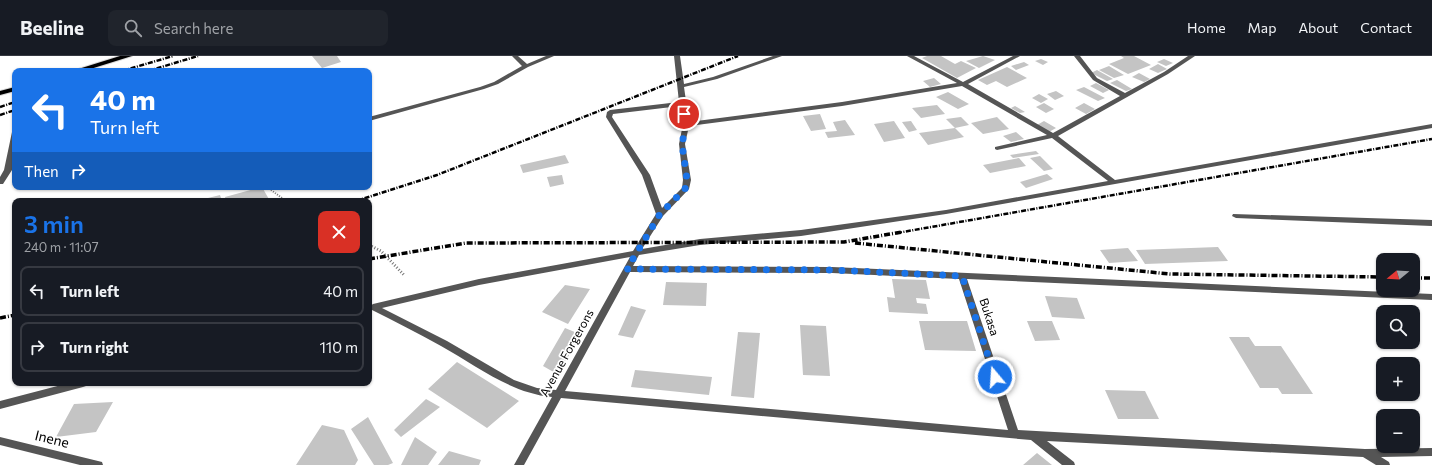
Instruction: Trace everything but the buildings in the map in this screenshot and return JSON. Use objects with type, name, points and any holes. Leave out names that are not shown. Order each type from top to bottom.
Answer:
[{"type":"main road","points":[[86,68],[128,56]]},
{"type":"main road","points":[[0,93],[12,90]]},
{"type":"street","points":[[515,56],[526,66]]},
{"type":"street","points":[[372,118],[482,88],[511,75],[526,66],[551,56]]},
{"type":"street","points":[[677,56],[682,104],[686,124],[842,104],[963,84],[1017,56]]},
{"type":"street","points":[[681,86],[715,78],[779,56]]},
{"type":"street","points":[[910,56],[963,84],[1053,136],[1112,182]]},
{"type":"street","points":[[1077,56],[1095,79],[1125,96]]},
{"type":"street","points":[[997,148],[1053,136],[1125,96],[1192,56]]},
{"type":"street","points":[[660,214],[646,175],[609,117],[610,112],[682,104]]},
{"type":"street","name":"Avenue Forgerons","points":[[519,465],[636,253],[660,214],[685,189],[687,180],[682,144],[686,124]]},
{"type":"street","points":[[372,308],[479,282],[700,242],[801,233],[946,212],[1432,126]]},
{"type":"street","points":[[0,182],[8,170],[12,148]]},
{"type":"street","points":[[1236,216],[1432,223]]},
{"type":"street","points":[[627,269],[832,270],[1432,297]]},
{"type":"street","name":"Bukasa","points":[[962,276],[1014,434]]},
{"type":"street","points":[[372,308],[444,343],[511,383],[537,392],[1033,436],[1365,453],[1432,452]]},
{"type":"street","points":[[0,405],[72,386]]},
{"type":"street","points":[[1033,436],[1070,465]]},
{"type":"street","name":"Inene","points":[[0,441],[98,465]]},
{"type":"street","points":[[1365,453],[1385,465]]},
{"type":"path","points":[[269,190],[280,198]]},
{"type":"path","points":[[372,246],[381,251],[404,275]]},
{"type":"railway","points":[[132,68],[173,56]]},
{"type":"railway","points":[[158,68],[198,56]]},
{"type":"railway","points":[[365,198],[437,175],[738,56]]},
{"type":"railway","points":[[0,107],[12,103]]},
{"type":"railway","points":[[0,115],[12,111]]},
{"type":"railway","points":[[897,233],[1432,139]]},
{"type":"railway","points":[[372,259],[466,243],[844,242],[902,232]]},
{"type":"railway","points":[[855,243],[1170,274],[1376,277]]},
{"type":"railway","points":[[1420,278],[1432,278]]},
{"type":"railway","points":[[0,318],[12,316]]},
{"type":"route","points":[[684,114],[686,124],[682,144],[687,180],[685,189],[660,214],[627,269],[832,270],[962,276],[995,377]]}]
